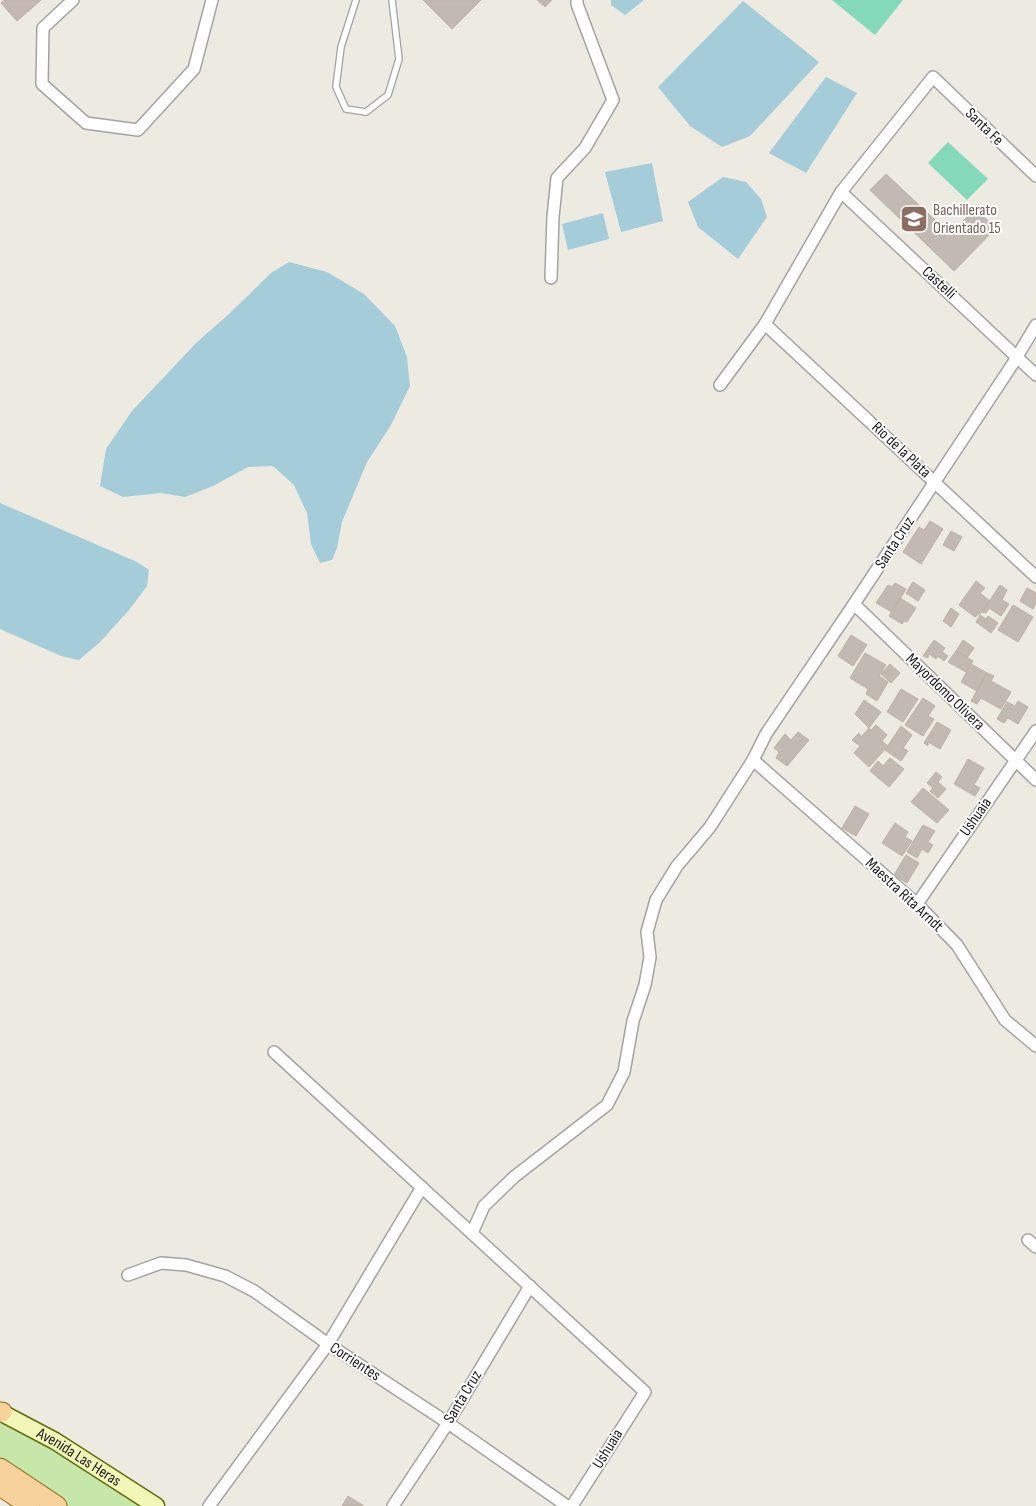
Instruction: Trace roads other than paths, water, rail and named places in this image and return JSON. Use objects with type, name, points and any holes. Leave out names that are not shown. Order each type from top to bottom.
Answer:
[{"type":"main road","name":"Avenida Las Heras","points":[[1,1412],[55,1441],[156,1506]]},
{"type":"main road","points":[[0,1468],[56,1506]]},
{"type":"main road","points":[[0,1486],[30,1506]]},
{"type":"street","points":[[73,0],[43,28],[42,84],[86,122],[138,130],[194,69],[212,0]]},
{"type":"street","points":[[551,278],[553,217],[557,178],[585,148],[613,100],[577,0]]},
{"type":"street","name":"Santa Fe","points":[[841,192],[933,77],[1036,176]]},
{"type":"street","points":[[720,385],[766,324],[841,192]]},
{"type":"street","name":"Castelli","points":[[841,192],[1036,374]]},
{"type":"street","name":"Rio de la Plata","points":[[766,324],[1036,577]]},
{"type":"street","name":"Santa Cruz","points":[[472,1233],[484,1206],[514,1177],[607,1105],[624,1072],[633,1021],[645,985],[650,958],[648,932],[656,900],[677,866],[710,827],[753,760],[766,734],[854,604],[1036,325]]},
{"type":"street","name":"Mayordomo Olivera","points":[[854,604],[1036,780]]},
{"type":"street","name":"Ushuaia","points":[[917,904],[1036,731]]},
{"type":"street","name":"Maestra Rita Arndt","points":[[753,760],[917,904],[957,945],[1005,1020],[1036,1046]]},
{"type":"street","points":[[274,1052],[530,1286]]},
{"type":"street","points":[[209,1506],[328,1344],[422,1187]]},
{"type":"street","name":"Corrientes","points":[[128,1275],[161,1263],[186,1265],[225,1276],[254,1291],[328,1344],[448,1423],[567,1506]]},
{"type":"street","name":"Santa Cruz","points":[[393,1506],[448,1423],[530,1286]]},
{"type":"street","name":"Ushuaia","points":[[530,1286],[645,1392],[572,1506]]},
{"type":"lane","points":[[356,0],[341,47],[336,87],[346,109],[366,112],[388,95],[399,59],[392,0]]},
{"type":"water","points":[[611,0],[644,0],[625,15],[611,5]]},
{"type":"water","points":[[743,1],[819,62],[750,136],[722,147],[690,126],[658,87]]},
{"type":"water","points":[[826,77],[857,93],[806,173],[769,153]]},
{"type":"water","points":[[652,163],[663,221],[621,232],[605,172]]},
{"type":"water","points":[[723,177],[746,182],[761,199],[767,217],[738,259],[698,227],[688,202]]},
{"type":"water","points":[[603,213],[609,239],[568,250],[562,224]]},
{"type":"water","points":[[289,262],[327,272],[364,294],[395,326],[407,357],[410,386],[391,425],[367,462],[342,522],[337,548],[332,560],[320,563],[311,544],[307,513],[294,485],[273,466],[248,467],[213,486],[185,497],[161,493],[123,497],[100,486],[106,449],[132,411],[196,343],[271,273]]},
{"type":"water","points":[[0,503],[137,562],[149,570],[147,586],[129,610],[100,642],[79,660],[61,656],[0,629]]},
{"type":"place","name":"Bachillerato Orientado 15","points":[[914,219]]}]
